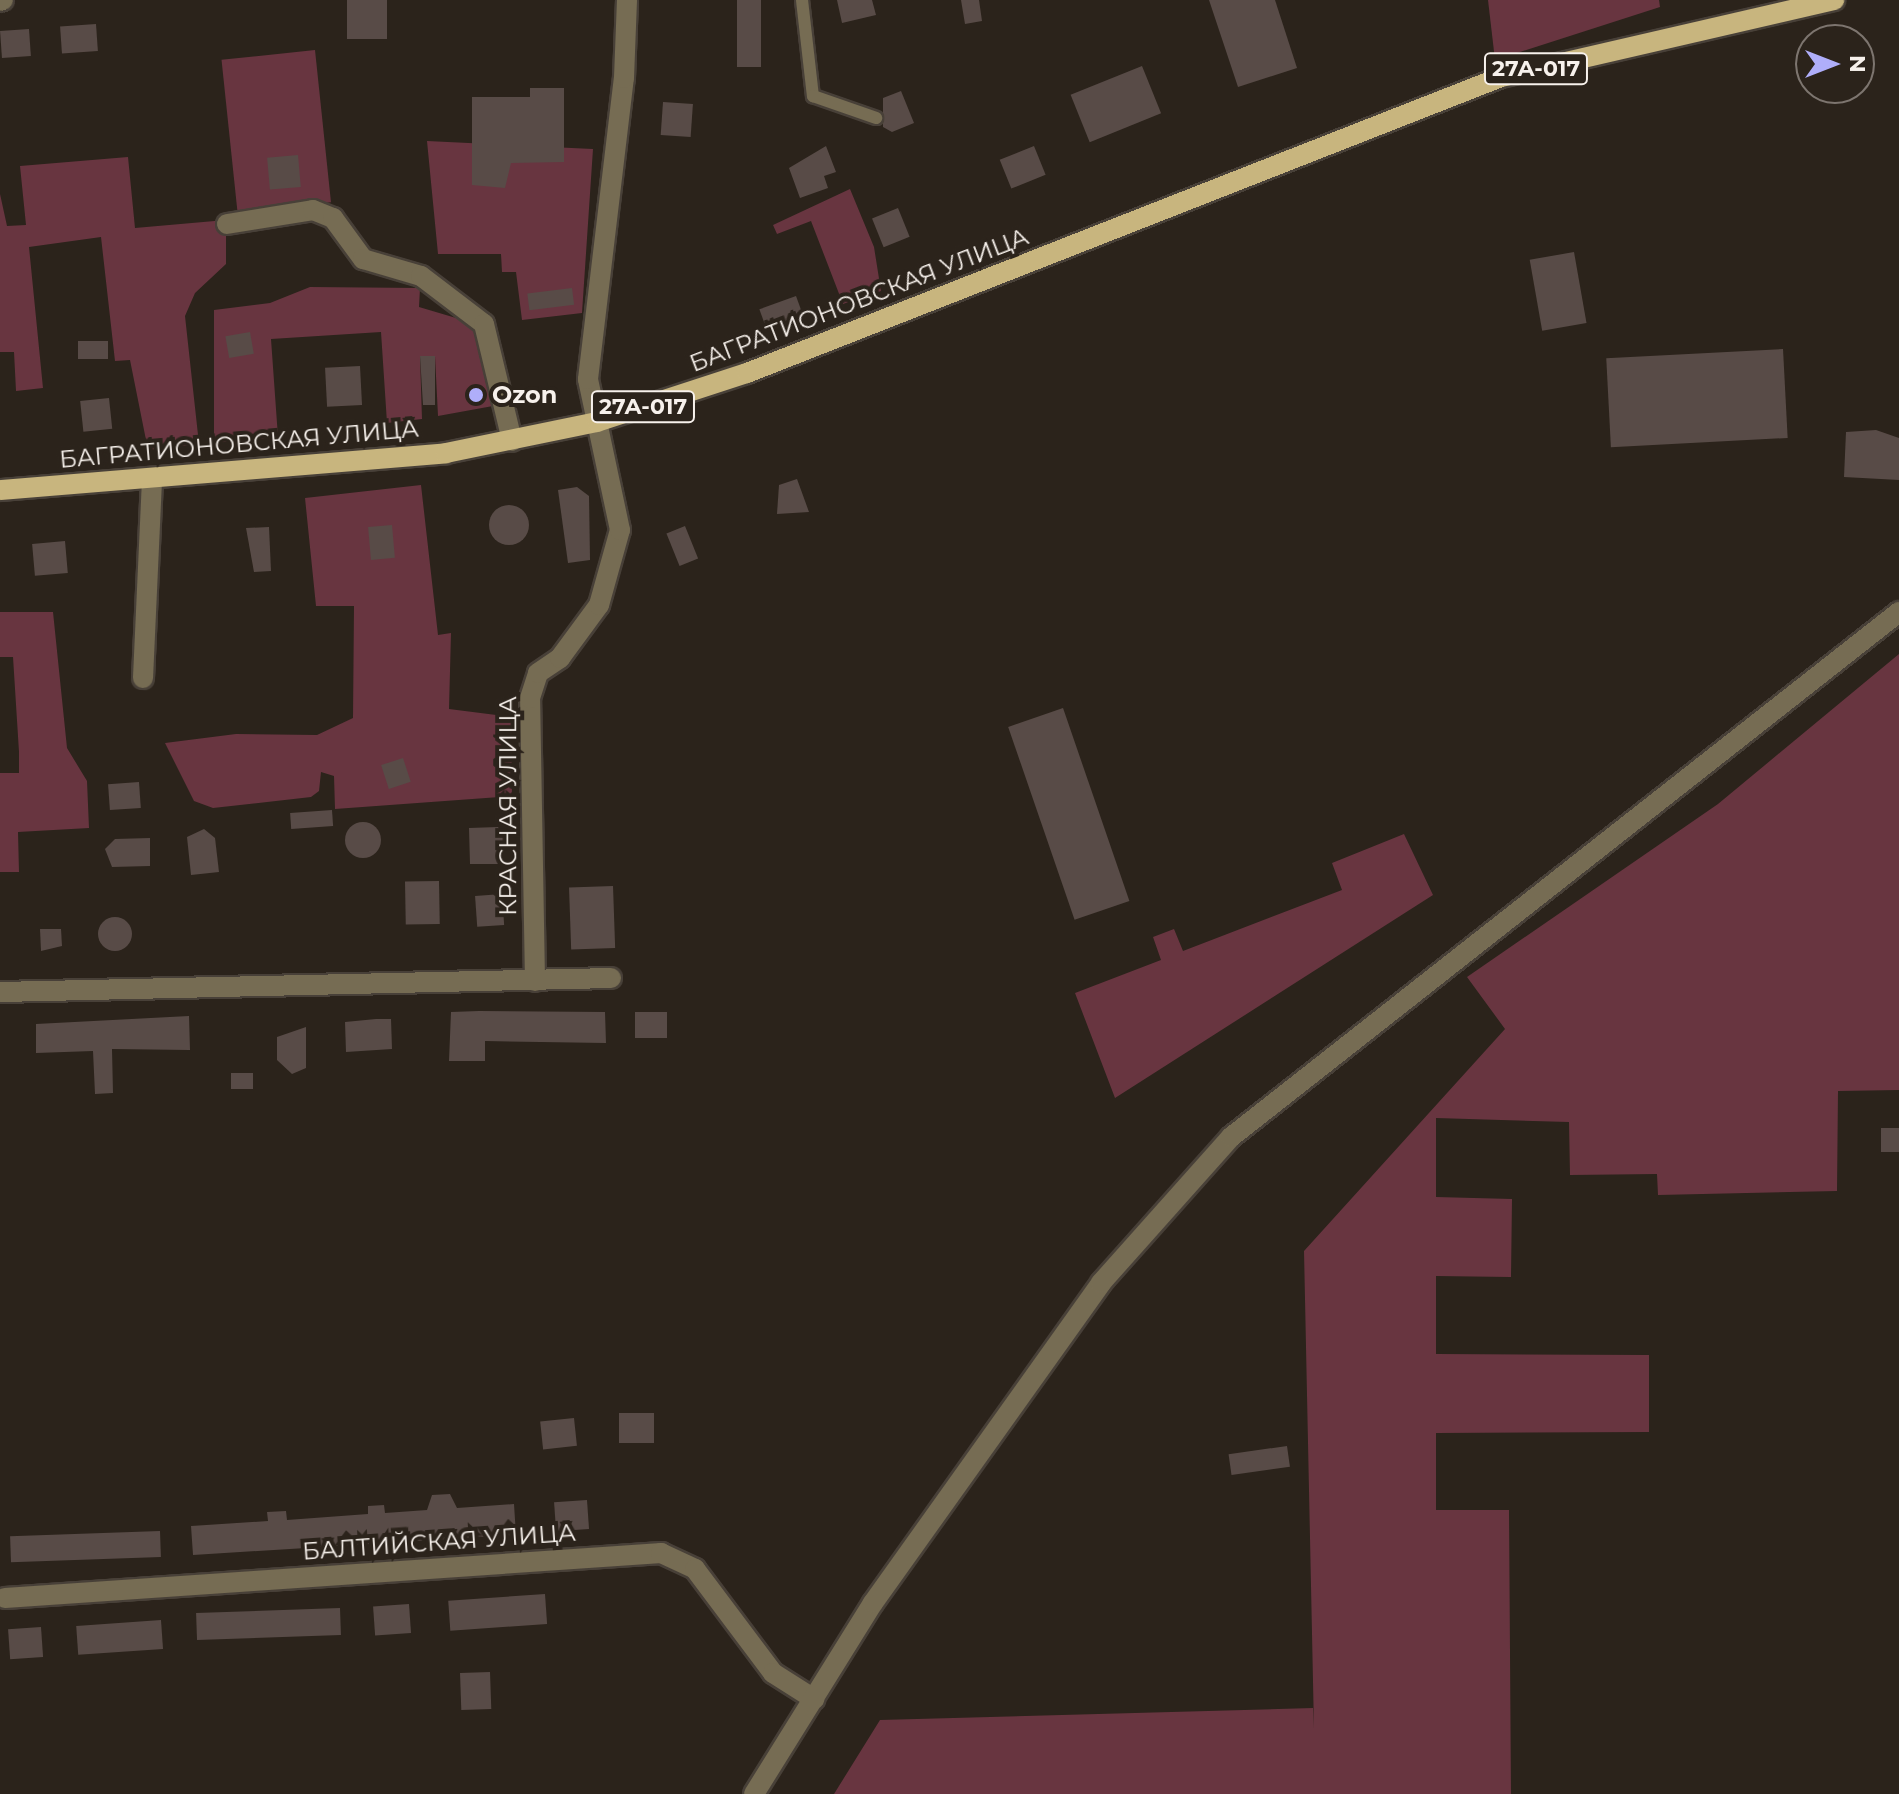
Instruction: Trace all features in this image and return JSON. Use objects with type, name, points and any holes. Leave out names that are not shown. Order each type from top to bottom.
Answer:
[{"type":"main road","name":"БАГРАТИОНОВСКАЯ УЛИЦА","points":[[0,490],[152,478],[512,441],[597,422],[747,373],[1251,178],[1501,77],[1834,0]]},
{"type":"street","name":"КРАСНАЯ УЛИЦА","points":[[535,981],[530,698],[538,673],[560,658],[599,605],[615,556],[618,498],[588,379],[624,78],[627,0]]},
{"type":"street","points":[[227,224],[313,210],[333,218],[363,259],[421,276],[484,324],[512,441]]},
{"type":"street","points":[[143,678],[152,478]]},
{"type":"street","points":[[754,1794],[814,1699],[1101,1283],[1231,1137],[1899,612]]},
{"type":"street","points":[[0,992],[611,978]]},
{"type":"street","name":"БАЛТИЙСКАЯ УЛИЦА","points":[[5,1598],[661,1553],[695,1569],[773,1673],[814,1699]]},
{"type":"lane","points":[[802,0],[813,96],[876,118]]},
{"type":"shaded area","points":[[1488,0],[1659,0],[1660,7],[1495,60]]},
{"type":"shaded area","points":[[315,50],[331,202],[238,212],[222,60]]},
{"type":"shaded area","points":[[427,141],[593,149],[582,313],[522,320],[516,272],[502,272],[501,254],[438,254]]},
{"type":"shaded area","points":[[128,157],[135,228],[226,220],[226,264],[195,293],[185,316],[199,444],[148,450],[130,360],[115,361],[101,237],[29,247],[43,388],[16,391],[14,352],[0,352],[0,194],[7,226],[26,225],[20,166]]},
{"type":"shaded area","points":[[850,189],[874,247],[881,291],[843,304],[811,221],[777,234],[773,225]]},
{"type":"shaded area","points":[[310,287],[420,288],[419,307],[483,326],[493,406],[438,416],[435,356],[420,356],[422,419],[387,423],[381,332],[271,339],[278,437],[214,443],[214,310],[270,303]]},
{"type":"shaded area","points":[[421,485],[438,635],[451,633],[449,709],[511,717],[512,796],[335,809],[334,776],[321,772],[319,791],[311,797],[213,808],[194,801],[165,743],[236,734],[317,735],[353,718],[354,606],[316,606],[305,498]]},
{"type":"shaded area","points":[[0,612],[53,612],[67,748],[87,781],[89,828],[18,832],[19,872],[0,872],[0,773],[19,773],[19,752],[13,657],[0,657]]},
{"type":"shaded area","points":[[1899,654],[1899,1090],[1838,1091],[1837,1191],[1658,1195],[1657,1174],[1570,1175],[1569,1122],[1436,1118],[1436,1197],[1512,1199],[1511,1277],[1436,1276],[1436,1354],[1649,1355],[1649,1432],[1436,1433],[1436,1510],[1509,1510],[1511,1794],[834,1794],[880,1720],[1313,1708],[1314,1729],[1304,1251],[1505,1029],[1467,977],[1718,804]]},
{"type":"shaded area","points":[[1404,834],[1433,895],[1115,1098],[1075,993],[1161,960],[1153,937],[1174,929],[1183,951],[1342,890],[1332,863]]},
{"type":"building","points":[[347,0],[387,0],[387,39],[347,39]]},
{"type":"building","points":[[737,0],[761,0],[761,67],[737,67]]},
{"type":"building","points":[[837,0],[872,0],[876,15],[842,23]]},
{"type":"building","points":[[961,0],[979,0],[982,21],[965,24]]},
{"type":"building","points":[[1209,0],[1275,0],[1297,68],[1238,87]]},
{"type":"building","points":[[96,24],[98,51],[62,53],[60,27]]},
{"type":"building","points":[[29,29],[31,56],[2,58],[0,31]]},
{"type":"building","points":[[1142,66],[1161,113],[1090,142],[1071,95]]},
{"type":"building","points":[[530,88],[564,88],[564,162],[511,163],[505,188],[472,185],[472,97],[530,97]]},
{"type":"building","points":[[901,91],[914,123],[892,132],[883,127],[883,98]]},
{"type":"building","points":[[663,102],[693,104],[691,137],[661,135]]},
{"type":"building","points":[[826,146],[836,172],[824,176],[828,188],[800,198],[789,168]]},
{"type":"building","points":[[1034,146],[1046,175],[1011,189],[1000,160]]},
{"type":"building","points":[[298,155],[301,187],[270,190],[267,158]]},
{"type":"building","points":[[898,208],[910,237],[884,247],[872,218]]},
{"type":"building","points":[[1574,252],[1587,323],[1542,331],[1530,260]]},
{"type":"building","points":[[572,288],[574,305],[529,310],[527,293]]},
{"type":"building","points":[[796,296],[804,318],[767,331],[759,309]]},
{"type":"building","points":[[250,332],[254,354],[229,358],[225,336]]},
{"type":"building","points":[[78,341],[108,341],[108,359],[78,359]]},
{"type":"building","points":[[1783,349],[1788,438],[1611,447],[1606,358]]},
{"type":"building","points":[[420,356],[435,356],[435,405],[423,405]]},
{"type":"building","points":[[360,366],[362,405],[327,407],[325,368]]},
{"type":"building","points":[[109,398],[112,429],[83,432],[80,401]]},
{"type":"building","points":[[1876,430],[1899,438],[1899,480],[1844,477],[1846,432]]},
{"type":"building","points":[[797,479],[809,512],[777,514],[779,485]]},
{"type":"building","points":[[577,487],[589,496],[590,560],[568,563],[558,490]]},
{"type":"building","points":[[509,505],[523,511],[529,525],[523,539],[509,545],[495,539],[489,525],[495,511]]},
{"type":"building","points":[[392,525],[395,558],[371,560],[368,527]]},
{"type":"building","points":[[685,526],[698,558],[680,566],[666,533]]},
{"type":"building","points":[[269,527],[271,571],[254,572],[246,528]]},
{"type":"building","points":[[65,541],[68,573],[35,576],[32,544]]},
{"type":"building","points":[[1063,708],[1129,901],[1075,920],[1008,727]]},
{"type":"building","points":[[403,758],[411,782],[389,789],[381,765]]},
{"type":"building","points":[[139,782],[141,808],[110,810],[108,784]]},
{"type":"building","points":[[332,810],[333,826],[291,829],[290,813]]},
{"type":"building","points":[[363,822],[376,827],[381,840],[376,853],[363,858],[350,853],[345,840],[350,827]]},
{"type":"building","points":[[498,827],[507,843],[498,848],[498,864],[470,864],[469,828]]},
{"type":"building","points":[[204,829],[215,838],[219,872],[191,875],[187,837]]},
{"type":"building","points":[[150,838],[150,866],[112,867],[105,849],[115,839]]},
{"type":"building","points":[[439,881],[440,924],[406,925],[405,882]]},
{"type":"building","points":[[613,886],[615,948],[571,949],[569,888]]},
{"type":"building","points":[[502,894],[504,925],[477,927],[475,896]]},
{"type":"building","points":[[115,917],[127,922],[132,934],[127,946],[115,951],[103,946],[98,934],[103,922]]},
{"type":"building","points":[[40,929],[61,929],[62,946],[41,951]]},
{"type":"building","points":[[451,1012],[605,1012],[606,1043],[485,1041],[485,1061],[449,1061]]},
{"type":"building","points":[[635,1012],[667,1012],[667,1038],[635,1038]]},
{"type":"building","points":[[189,1016],[190,1050],[112,1049],[113,1093],[95,1094],[93,1051],[36,1053],[36,1024]]},
{"type":"building","points":[[391,1019],[392,1049],[346,1052],[345,1022]]},
{"type":"building","points":[[306,1027],[306,1068],[292,1074],[277,1060],[277,1037]]},
{"type":"building","points":[[231,1073],[253,1073],[253,1089],[231,1089]]},
{"type":"building","points":[[1881,1128],[1899,1128],[1899,1152],[1881,1152]]},
{"type":"building","points":[[619,1413],[654,1413],[654,1443],[619,1443]]},
{"type":"building","points":[[574,1418],[577,1446],[543,1449],[540,1422]]},
{"type":"building","points":[[1287,1446],[1290,1467],[1231,1475],[1229,1454]]},
{"type":"building","points":[[450,1494],[457,1508],[514,1504],[516,1535],[193,1555],[191,1526],[268,1521],[267,1512],[286,1511],[287,1520],[368,1514],[368,1506],[384,1505],[385,1513],[427,1510],[432,1495]]},
{"type":"building","points":[[587,1500],[589,1529],[556,1531],[554,1502]]},
{"type":"building","points":[[160,1531],[161,1557],[11,1562],[10,1536]]},
{"type":"building","points":[[545,1594],[547,1624],[450,1631],[448,1601]]},
{"type":"building","points":[[409,1604],[411,1633],[375,1635],[373,1607]]},
{"type":"building","points":[[340,1608],[341,1635],[197,1640],[196,1613]]},
{"type":"building","points":[[161,1620],[163,1649],[78,1655],[76,1626]]},
{"type":"building","points":[[41,1627],[43,1657],[10,1659],[8,1629]]},
{"type":"building","points":[[490,1672],[491,1709],[461,1710],[460,1673]]},
{"type":"place","name":"Ozon","points":[[476,395]]}]
